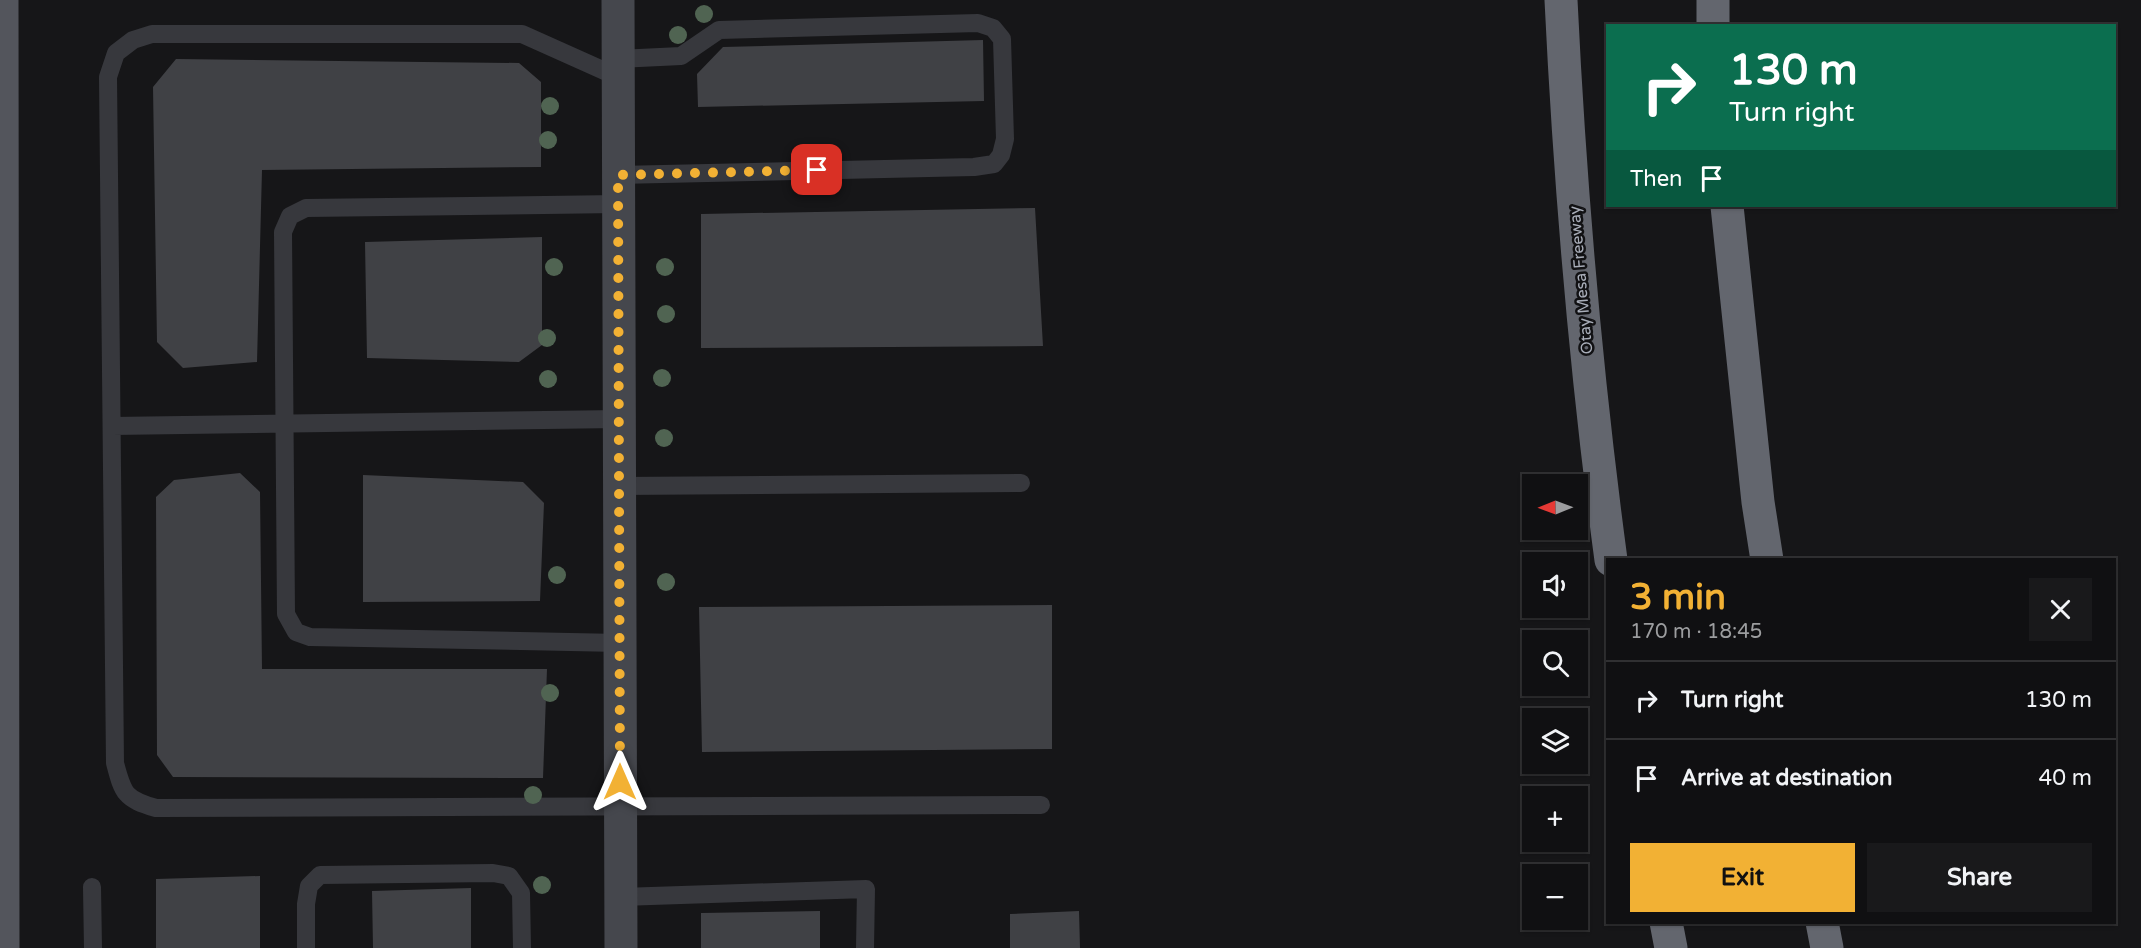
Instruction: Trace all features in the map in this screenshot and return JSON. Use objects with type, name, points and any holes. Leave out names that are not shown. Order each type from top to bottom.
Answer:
[{"type":"highway","name":"Otay Mesa Freeway","points":[[1560,0],[1573,189],[1597,455],[1611,558]]},
{"type":"highway","points":[[1713,0],[1713,24]]},
{"type":"highway","points":[[1727,207],[1758,502],[1767,558]]},
{"type":"highway","points":[[1666,924],[1671,948]]},
{"type":"highway","points":[[1822,924],[1827,948]]},
{"type":"main road","points":[[2,0],[3,948]]},
{"type":"street","points":[[618,0],[621,948]]},
{"type":"lane","points":[[620,643],[310,637],[296,632],[286,614],[283,232],[290,216],[306,208],[618,190],[994,164],[1001,155],[1005,139],[1002,39],[993,28],[978,23],[719,30],[681,56],[618,68],[522,34],[152,34],[133,40],[116,53],[108,77],[115,763],[121,787],[134,801],[156,808],[1041,805]]},
{"type":"lane","points":[[112,426],[619,419]]},
{"type":"lane","points":[[619,486],[1021,483]]},
{"type":"lane","points":[[306,948],[306,904],[309,886],[320,875],[493,873],[509,876],[521,893],[522,948]]},
{"type":"lane","points":[[92,887],[93,948]]},
{"type":"lane","points":[[621,897],[866,889],[865,948]]},
{"type":"building","points":[[983,40],[984,101],[698,107],[697,74],[723,47]]},
{"type":"building","points":[[176,59],[519,63],[541,82],[541,167],[262,170],[257,362],[183,368],[157,342],[153,87]]},
{"type":"building","points":[[1035,208],[1043,346],[701,348],[701,214]]},
{"type":"building","points":[[542,237],[542,345],[519,362],[367,358],[365,242]]},
{"type":"building","points":[[240,473],[260,492],[262,669],[547,669],[543,778],[173,777],[157,755],[156,497],[174,480]]},
{"type":"building","points":[[363,475],[523,482],[544,503],[540,601],[363,602]]},
{"type":"building","points":[[1052,605],[1052,749],[702,752],[699,607]]},
{"type":"building","points":[[260,876],[260,948],[156,948],[156,879]]},
{"type":"building","points":[[471,888],[471,948],[373,948],[372,891]]},
{"type":"building","points":[[820,911],[820,948],[701,948],[701,913]]},
{"type":"building","points":[[1079,911],[1080,948],[1010,948],[1010,914]]},
{"type":"route","points":[[620,782],[618,175],[817,170]]}]
